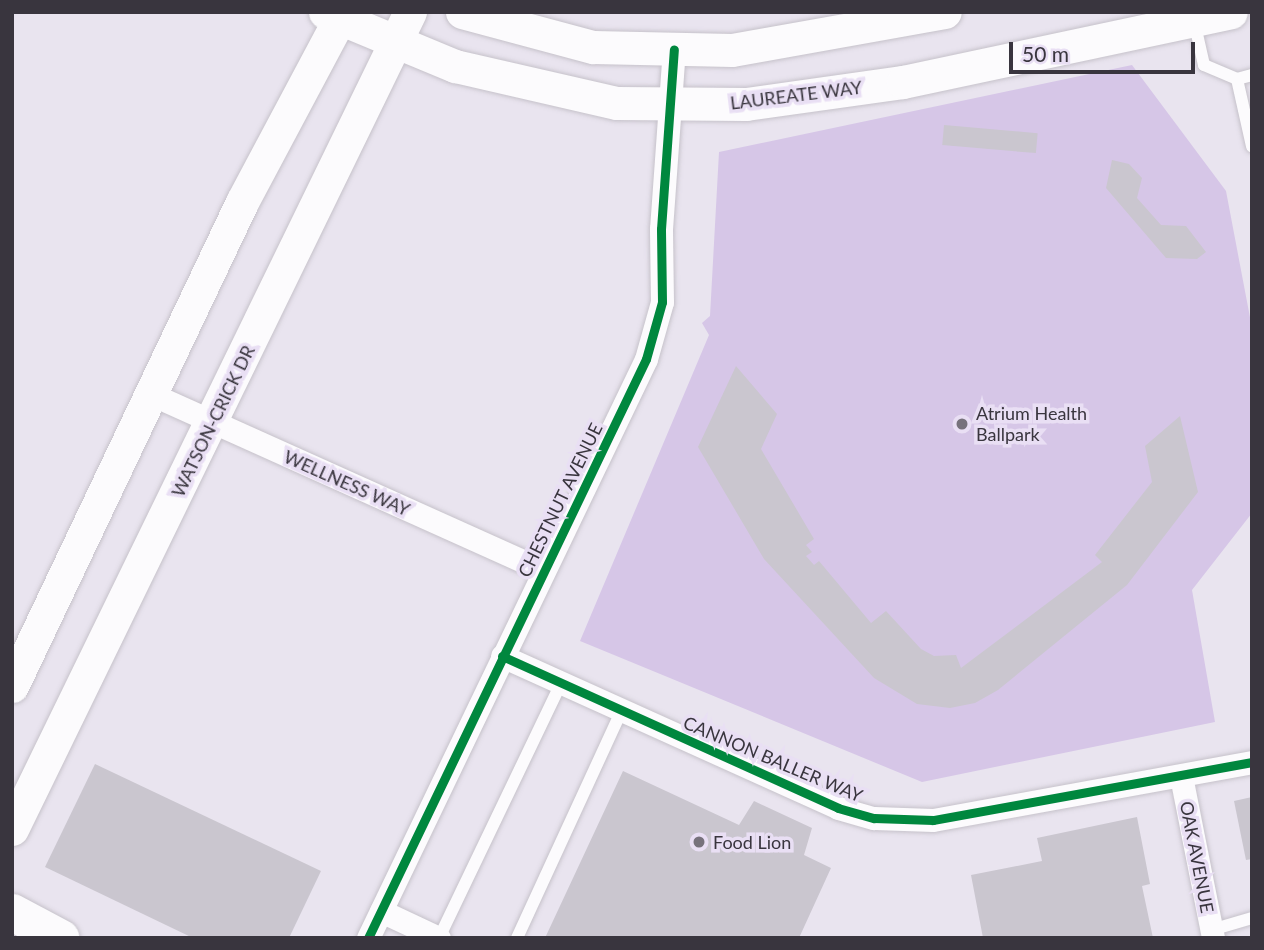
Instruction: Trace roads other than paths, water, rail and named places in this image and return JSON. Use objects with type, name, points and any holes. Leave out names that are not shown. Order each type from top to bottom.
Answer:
[{"type":"main road","name":"WATSON-CRICK DR","points":[[12,829],[397,45],[410,12]]},
{"type":"main road","points":[[462,12],[593,47],[732,50],[945,12]]},
{"type":"main road","name":"LAUREATE WAY","points":[[336,15],[397,45],[455,66],[617,103],[747,104],[903,82],[1231,12]]},
{"type":"main road","points":[[12,686],[242,202],[336,15]]},
{"type":"main road","points":[[12,912],[61,938]]},
{"type":"street","name":"CHESTNUT AVENUE","points":[[368,938],[646,359],[662,302],[668,104],[674,49]]},
{"type":"street","name":"WELLNESS WAY","points":[[151,394],[543,570]]},
{"type":"street","name":"CANNON BALLER WAY","points":[[502,656],[838,808],[900,821],[933,820],[1252,762]]},
{"type":"street","name":"OAK AVENUE","points":[[1181,776],[1212,934]]},
{"type":"street","points":[[381,911],[439,938]]},
{"type":"lane","points":[[1194,21],[1204,65],[1237,79],[1252,75]]},
{"type":"lane","points":[[1237,79],[1252,146]]},
{"type":"lane","points":[[439,938],[561,682]]},
{"type":"lane","points":[[517,938],[622,710]]},
{"type":"lane","points":[[1212,934],[1252,918]]},
{"type":"place","name":"Atrium Health Ballpark","points":[[962,424]]},
{"type":"place","name":"Food Lion","points":[[699,842]]}]
